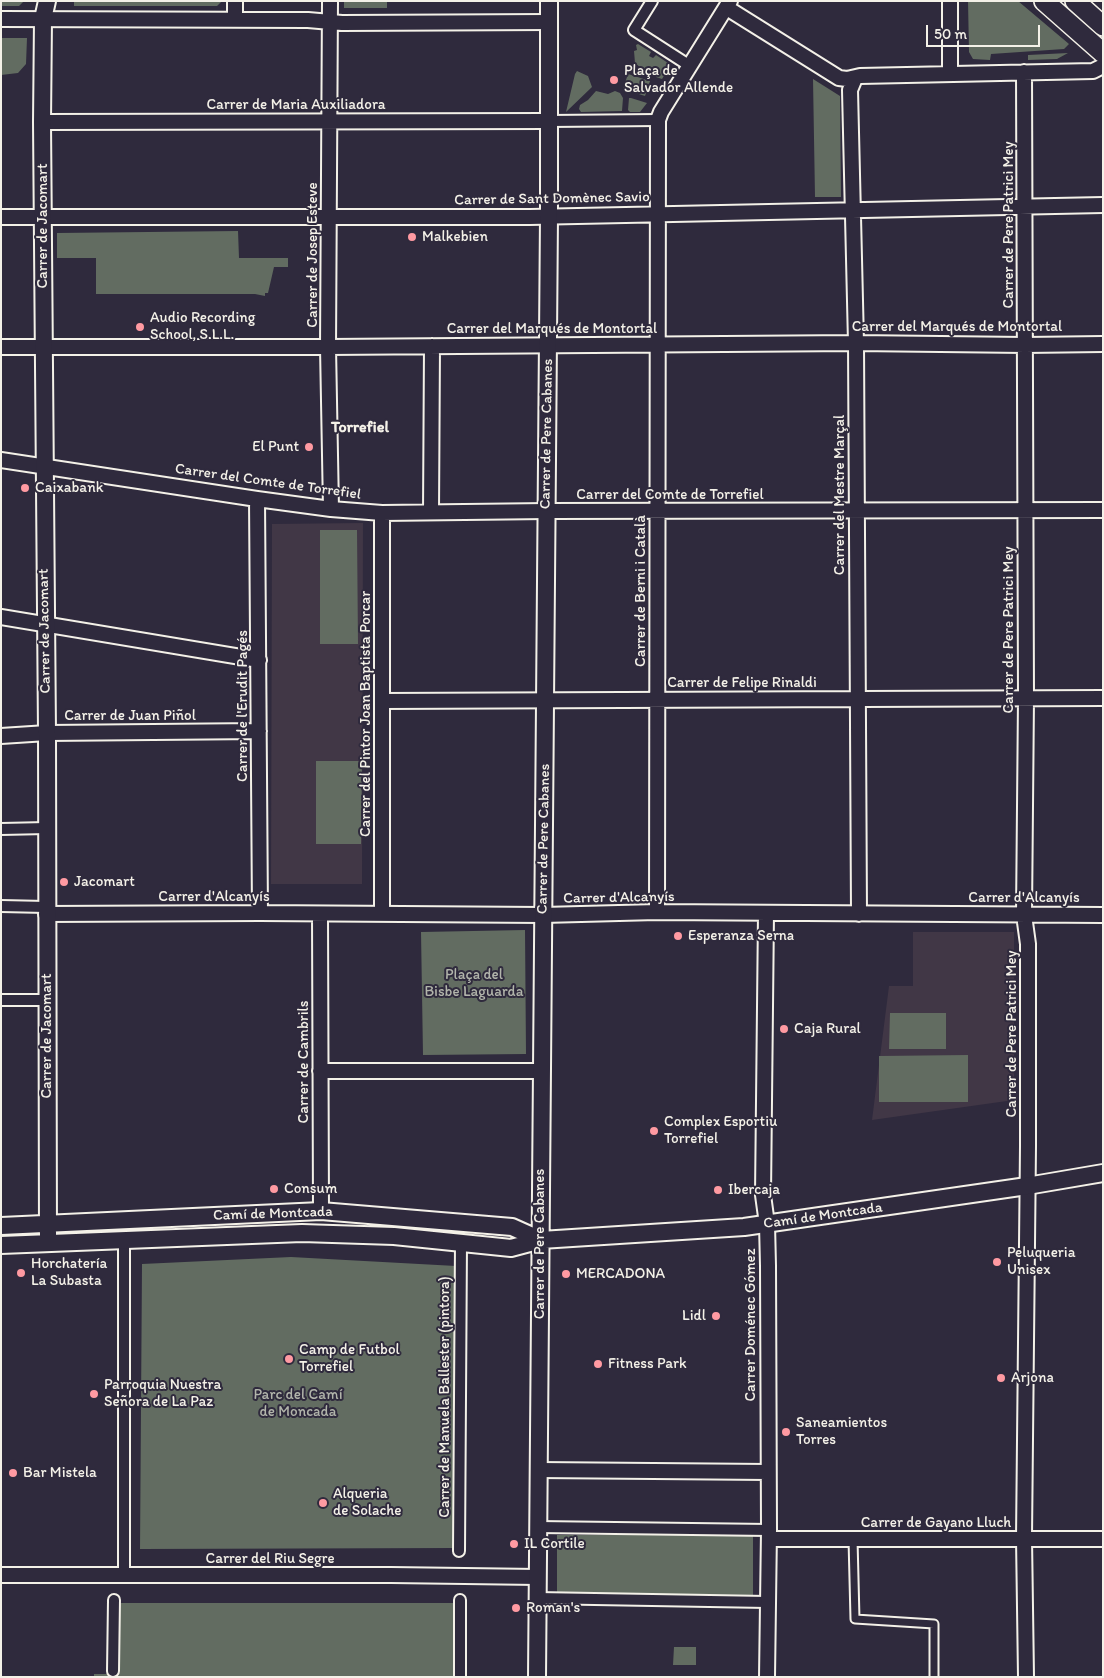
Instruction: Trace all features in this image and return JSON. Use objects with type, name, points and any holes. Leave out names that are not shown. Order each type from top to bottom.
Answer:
[{"type":"main road","points":[[1044,1],[1103,53]]},
{"type":"main road","points":[[1075,1],[1103,26]]},
{"type":"street","name":"Carrer de Jacomart","points":[[47,1],[43,19],[42,122],[47,733],[48,1242]]},
{"type":"street","points":[[235,1],[235,20]]},
{"type":"street","name":"Carrer de Josep Esteve","points":[[330,1],[328,347],[331,509]]},
{"type":"street","name":"Carrer de Pere Cabanes","points":[[537,1677],[547,511],[549,1]]},
{"type":"street","points":[[652,1],[634,30],[690,66]]},
{"type":"street","points":[[950,1],[950,74]]},
{"type":"street","points":[[549,121],[658,120],[661,112],[728,4],[839,78],[1093,71],[1103,66]]},
{"type":"street","points":[[1,19],[549,22]]},
{"type":"street","name":"Carrer de Pere Patrici Mey","points":[[1024,72],[1026,698],[1024,915],[1028,944],[1024,1538],[1026,1677]]},
{"type":"street","name":"Carrer del Mestre Marçal","points":[[855,78],[850,90],[856,342],[859,914]]},
{"type":"street","name":"Carrer de Berni i Català","points":[[657,912],[658,120]]},
{"type":"street","name":"Carrer de Maria Auxiliadora","points":[[42,122],[549,121]]},
{"type":"street","name":"Carrer de Sant Domènec Savio","points":[[1,217],[549,216],[1103,206]]},
{"type":"street","name":"Carrer del Marqués de Montortal","points":[[1,347],[328,347],[856,342],[1025,345],[1103,344]]},
{"type":"street","points":[[432,346],[432,512]]},
{"type":"street","name":"Carrer del Comte de Torrefiel","points":[[1,460],[257,499],[331,509],[382,513],[1103,510]]},
{"type":"street","name":"Carrer de l'Erudit Pagés","points":[[257,499],[260,913]]},
{"type":"street","name":"Carrer del Pintor Joan Baptista Porcar","points":[[382,513],[382,914]]},
{"type":"street","points":[[1,618],[259,660]]},
{"type":"street","name":"Carrer de Felipe Rinaldi","points":[[382,701],[1103,698]]},
{"type":"street","name":"Carrer de Juan Piñol","points":[[1,736],[47,733],[259,731]]},
{"type":"street","points":[[1,829],[47,828]]},
{"type":"street","name":"Carrer d'Alcanyís","points":[[1,906],[46,910],[320,914],[543,915],[657,912],[1103,915]]},
{"type":"street","name":"Carrer de Cambrils","points":[[320,914],[321,1211]]},
{"type":"street","name":"Carrer Doménec Gómez","points":[[766,914],[763,1195],[766,1224],[769,1535],[767,1677]]},
{"type":"street","points":[[1,1000],[47,1000]]},
{"type":"street","points":[[320,1071],[542,1071]]},
{"type":"street","name":"Camí de Montcada","points":[[1,1245],[302,1233],[394,1236],[511,1248],[541,1240],[661,1233],[766,1224],[1103,1174]]},
{"type":"street","name":"Camí de Montcada","points":[[1,1226],[321,1211],[512,1227],[541,1240]]},
{"type":"street","points":[[124,1240],[124,1575]]},
{"type":"street","name":"Carrer de Manuela Ballester (pintora)","points":[[459,1551],[461,1243]]},
{"type":"street","points":[[538,1470],[768,1472]]},
{"type":"street","name":"Carrer de Gayano Lluch","points":[[538,1527],[853,1539],[1103,1539]]},
{"type":"street","name":"Carrer del Riu Segre","points":[[1,1575],[538,1577]]},
{"type":"street","points":[[537,1598],[767,1602]]},
{"type":"street","points":[[113,1671],[114,1600]]},
{"type":"street","points":[[460,1600],[460,1677]]},
{"type":"lane","points":[[853,1539],[855,1619],[934,1624],[934,1677]]},
{"type":"shaded area","points":[[363,523],[362,884],[271,884],[272,524]]},
{"type":"shaded area","points":[[913,932],[1014,932],[1014,1100],[872,1120],[889,986],[913,986]]},
{"type":"green space","points":[[1,1],[24,1],[19,6],[1,6]]},
{"type":"green space","points":[[74,1],[222,1],[217,6],[74,6]]},
{"type":"green space","points":[[344,1],[387,1],[387,8],[344,8]]},
{"type":"green space","points":[[968,1],[1018,1],[1069,44],[1064,49],[991,54],[990,60],[973,59],[969,52]]},
{"type":"green space","points":[[1,38],[27,38],[26,64],[18,73],[1,75]]},
{"type":"green space","points":[[638,44],[651,52],[649,56],[653,58],[656,55],[668,63],[669,68],[662,79],[647,73],[635,63],[634,51],[637,50],[636,45]]},
{"type":"green space","points":[[1068,53],[1057,59],[1028,60],[1028,55]]},
{"type":"green space","points":[[577,71],[588,76],[592,87],[566,112],[575,74]]},
{"type":"green space","points":[[628,74],[650,81],[645,96],[623,89]]},
{"type":"green space","points":[[813,79],[840,96],[841,197],[815,197]]},
{"type":"green space","points":[[596,91],[608,94],[615,91],[620,93],[623,98],[622,111],[581,112],[579,109],[580,105],[588,100]]},
{"type":"green space","points":[[629,98],[647,103],[640,112],[630,112],[628,110]]},
{"type":"green space","points":[[238,231],[239,258],[288,258],[288,267],[274,267],[268,293],[265,293],[265,296],[255,294],[96,294],[96,258],[57,258],[57,233]]},
{"type":"green space","points":[[320,530],[357,530],[358,644],[320,644]]},
{"type":"green space","points":[[316,761],[362,761],[361,844],[316,844]]},
{"type":"green space","name":"Plaça del Bisbe Laguarda","points":[[525,930],[526,1054],[423,1055],[421,932]]},
{"type":"green space","points":[[890,1013],[946,1013],[946,1049],[889,1049]]},
{"type":"green space","points":[[968,1055],[968,1102],[879,1102],[879,1056]]},
{"type":"green space","name":"Parc del Camí de Moncada","points":[[291,1257],[456,1266],[454,1548],[140,1549],[142,1264]]},
{"type":"green space","points":[[557,1535],[753,1535],[753,1595],[557,1594]]},
{"type":"green space","points":[[119,1603],[454,1603],[454,1677],[94,1677],[94,1674],[118,1674]]},
{"type":"green space","points":[[674,1647],[696,1647],[696,1665],[673,1665]]},
{"type":"place","name":"Plaça de Salvador Allende","points":[[614,80]]},
{"type":"place","name":"Malkebien","points":[[412,237]]},
{"type":"place","name":"Audio Recording School, S.L.L.","points":[[140,327]]},
{"type":"place","name":"El Punt","points":[[309,447]]},
{"type":"place","name":"Caixabank","points":[[25,488]]},
{"type":"place","name":"Jacomart","points":[[64,882]]},
{"type":"place","name":"Esperanza Serna","points":[[678,936]]},
{"type":"place","name":"Caja Rural","points":[[784,1029]]},
{"type":"place","name":"Complex Esportiu Torrefiel","points":[[654,1131]]},
{"type":"place","name":"Consum","points":[[274,1189]]},
{"type":"place","name":"Ibercaja","points":[[718,1190]]},
{"type":"place","name":"Peluqueria Unisex","points":[[997,1262]]},
{"type":"place","name":"Horchatería La Subasta","points":[[21,1273]]},
{"type":"place","name":"MERCADONA","points":[[566,1274]]},
{"type":"place","name":"Lidl","points":[[716,1316]]},
{"type":"place","name":"Camp de Futbol Torrefiel","points":[[289,1359]]},
{"type":"place","name":"Fitness Park","points":[[598,1364]]},
{"type":"place","name":"Arjona","points":[[1001,1378]]},
{"type":"place","name":"Parroquia Nuestra Señora de La Paz","points":[[94,1394]]},
{"type":"place","name":"Saneamientos Torres","points":[[786,1432]]},
{"type":"place","name":"Bar Mistela","points":[[13,1473]]},
{"type":"place","name":"Alqueria de Solache","points":[[323,1503]]},
{"type":"place","name":"IL Cortile","points":[[514,1544]]},
{"type":"place","name":"Roman's","points":[[516,1608]]},
{"type":"district","name":"Torrefiel","points":[[360,428]]}]
